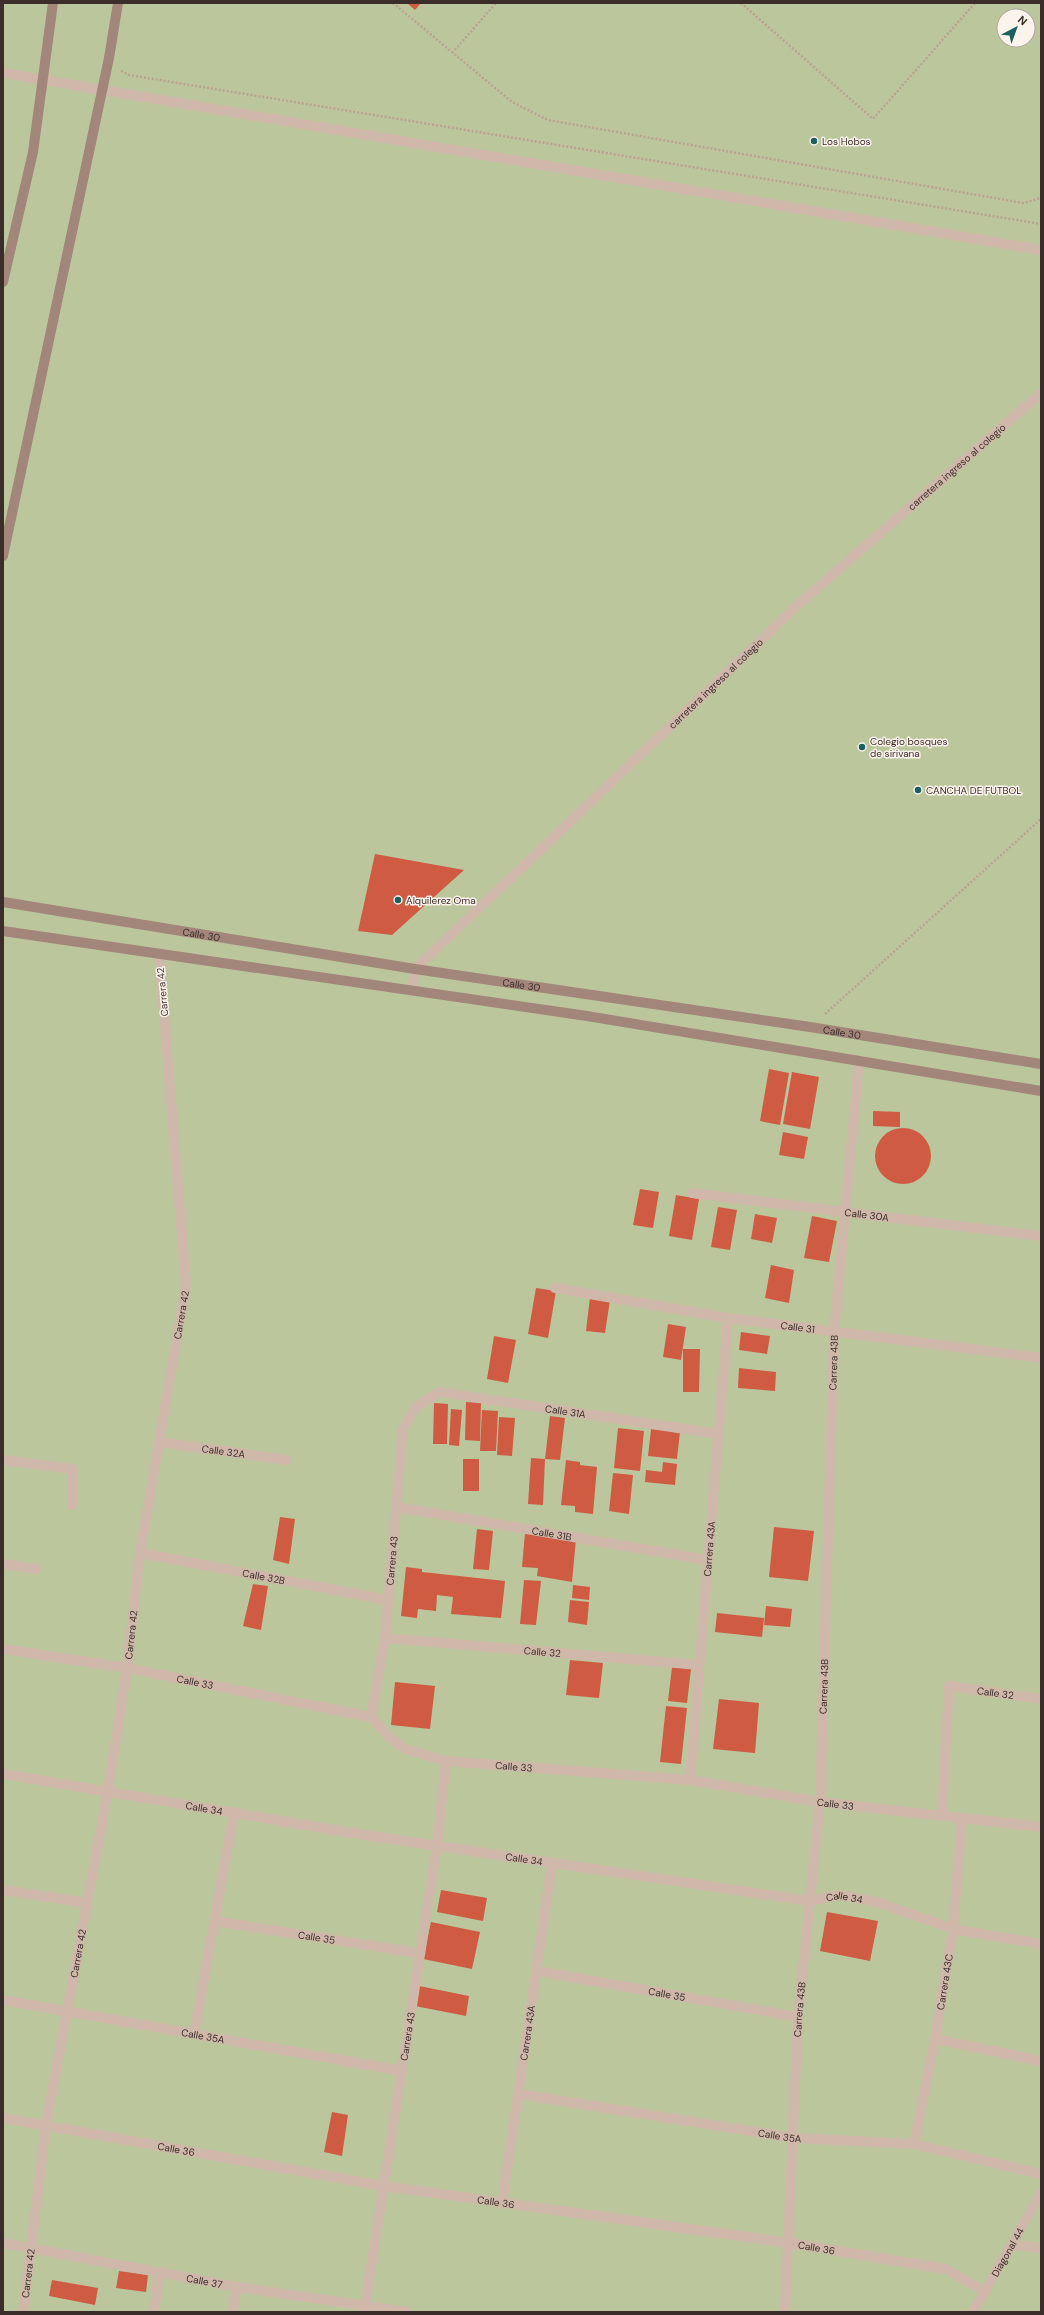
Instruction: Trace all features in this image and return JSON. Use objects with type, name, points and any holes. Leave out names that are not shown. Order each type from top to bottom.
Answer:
[{"type":"main road","points":[[3,282],[33,152],[53,3]]},
{"type":"main road","points":[[3,556],[102,90],[118,3]]},
{"type":"main road","name":"Calle 30","points":[[3,902],[415,969],[810,1027],[1041,1064]]},
{"type":"main road","points":[[3,931],[595,1017],[1041,1091]]},
{"type":"street","points":[[3,73],[1041,250]]},
{"type":"street","name":"carretera ingreso al colegio","points":[[415,969],[801,602],[1041,393]]},
{"type":"street","name":"Carrera 42","points":[[23,2312],[46,2125],[66,2009],[108,1790],[127,1668],[140,1553],[186,1285],[159,953]]},
{"type":"street","points":[[412,991],[415,969]]},
{"type":"street","name":"Carrera 43B","points":[[785,2312],[790,2243],[798,2018],[820,1802],[834,1333],[847,1213],[859,1061]]},
{"type":"street","name":"Calle 30A","points":[[692,1193],[1041,1236]]},
{"type":"street","name":"Calle 31","points":[[555,1288],[728,1318],[834,1333],[1041,1358]]},
{"type":"street","name":"Carrera 43A","points":[[690,1780],[728,1318]]},
{"type":"street","name":"Calle 31A","points":[[416,1407],[439,1392],[718,1434]]},
{"type":"street","name":"Carrera 43","points":[[371,1717],[385,1638],[403,1428],[416,1407]]},
{"type":"street","name":"Calle 32A","points":[[159,1442],[287,1460]]},
{"type":"street","points":[[3,1460],[73,1469],[72,1504]]},
{"type":"street","name":"Calle 31B","points":[[396,1507],[708,1560]]},
{"type":"street","name":"Calle 32B","points":[[140,1553],[388,1600]]},
{"type":"street","points":[[3,1564],[36,1569]]},
{"type":"street","name":"Calle 32","points":[[385,1638],[699,1665]]},
{"type":"street","name":"Calle 33","points":[[3,1649],[127,1668],[371,1717],[389,1737],[405,1749],[446,1761],[690,1780],[820,1802],[1041,1827]]},
{"type":"street","name":"Calle 32","points":[[942,1816],[950,1686],[1041,1699]]},
{"type":"street","name":"Carrera 43","points":[[364,2309],[402,2071],[418,1953],[437,1846],[446,1761]]},
{"type":"street","name":"Calle 34","points":[[3,1774],[108,1790],[437,1846],[809,1901],[839,1895],[877,1902],[953,1929],[1041,1944]]},
{"type":"street","points":[[194,2034],[234,1812]]},
{"type":"street","name":"Carrera 43C","points":[[914,2144],[936,2040],[953,1929],[962,1818]]},
{"type":"street","name":"Carrera 43A","points":[[502,2204],[552,1862]]},
{"type":"street","points":[[3,1890],[87,1903]]},
{"type":"street","name":"Calle 35","points":[[214,1921],[418,1953]]},
{"type":"street","name":"Calle 35","points":[[537,1971],[798,2018]]},
{"type":"street","name":"Calle 35A","points":[[3,2000],[66,2009],[194,2034],[402,2071]]},
{"type":"street","points":[[936,2040],[1041,2061]]},
{"type":"street","name":"Calle 35A","points":[[519,2094],[794,2138],[914,2144],[1041,2174]]},
{"type":"street","name":"Calle 36","points":[[3,2118],[384,2186],[502,2204],[790,2243],[946,2269],[986,2292]]},
{"type":"street","name":"Diagonal 44","points":[[973,2312],[986,2292],[1041,2193]]},
{"type":"street","name":"Calle 37","points":[[3,2243],[32,2247],[237,2287],[364,2309],[407,2312]]},
{"type":"street","points":[[1012,2244],[1041,2248]]},
{"type":"street","points":[[154,2312],[160,2272]]},
{"type":"street","points":[[233,2312],[237,2287]]},
{"type":"path","points":[[393,3],[512,102],[548,120],[1023,203],[1041,198]]},
{"type":"path","points":[[452,53],[496,3]]},
{"type":"path","points":[[741,3],[873,119],[975,3]]},
{"type":"path","points":[[117,68],[129,75],[1041,224]]},
{"type":"path","points":[[810,1027],[1041,819]]},
{"type":"green space","points":[[3,3],[1041,3],[1041,2312],[3,2312]]},
{"type":"building","points":[[407,3],[421,3],[415,10]]},
{"type":"building","name":"Alquilerez Oma","points":[[375,854],[464,870],[392,935],[358,931]]},
{"type":"building","points":[[769,1069],[789,1073],[780,1125],[760,1121]]},
{"type":"building","points":[[792,1072],[819,1077],[810,1129],[783,1124]]},
{"type":"building","points":[[873,1111],[900,1112],[900,1127],[873,1126]]},
{"type":"building","points":[[903,1128],[914,1130],[923,1136],[929,1145],[931,1156],[929,1167],[923,1176],[914,1182],[903,1184],[892,1182],[883,1176],[877,1167],[875,1156],[877,1145],[883,1136],[892,1130]]},
{"type":"building","points":[[783,1132],[808,1137],[804,1159],[779,1155]]},
{"type":"building","points":[[640,1189],[659,1192],[653,1228],[633,1225]]},
{"type":"building","points":[[676,1195],[699,1199],[692,1240],[669,1236]]},
{"type":"building","points":[[718,1207],[737,1210],[730,1250],[711,1247]]},
{"type":"building","points":[[755,1214],[777,1218],[772,1243],[751,1239]]},
{"type":"building","points":[[812,1216],[837,1221],[829,1262],[804,1258]]},
{"type":"building","points":[[771,1265],[794,1270],[789,1303],[765,1298]]},
{"type":"building","points":[[536,1288],[556,1291],[548,1338],[528,1334]]},
{"type":"building","points":[[590,1297],[610,1300],[605,1333],[586,1331]]},
{"type":"building","points":[[668,1324],[686,1327],[681,1360],[663,1357]]},
{"type":"building","points":[[741,1332],[770,1336],[767,1354],[739,1350]]},
{"type":"building","points":[[494,1336],[516,1340],[508,1383],[487,1379]]},
{"type":"building","points":[[683,1349],[700,1349],[699,1392],[683,1392]]},
{"type":"building","points":[[739,1368],[776,1372],[775,1391],[738,1388]]},
{"type":"building","points":[[466,1402],[481,1403],[480,1441],[465,1440]]},
{"type":"building","points":[[434,1403],[448,1404],[447,1444],[433,1444]]},
{"type":"building","points":[[451,1409],[462,1410],[459,1446],[449,1445]]},
{"type":"building","points":[[482,1410],[498,1411],[496,1451],[480,1451]]},
{"type":"building","points":[[550,1416],[565,1418],[560,1460],[545,1459]]},
{"type":"building","points":[[499,1417],[515,1418],[512,1456],[497,1455]]},
{"type":"building","points":[[618,1428],[644,1431],[640,1471],[614,1468]]},
{"type":"building","points":[[651,1429],[680,1432],[677,1459],[648,1456]]},
{"type":"building","points":[[531,1458],[545,1459],[543,1505],[528,1504]]},
{"type":"building","points":[[463,1459],[479,1459],[479,1491],[463,1491]]},
{"type":"building","points":[[566,1460],[580,1462],[580,1465],[597,1467],[593,1514],[575,1512],[575,1506],[561,1505]]},
{"type":"building","points":[[663,1462],[677,1464],[675,1485],[645,1482],[646,1470],[662,1472]]},
{"type":"building","points":[[613,1473],[633,1475],[629,1514],[609,1511]]},
{"type":"building","points":[[280,1517],[295,1519],[289,1564],[273,1560]]},
{"type":"building","points":[[774,1527],[814,1531],[808,1581],[769,1577]]},
{"type":"building","points":[[477,1529],[493,1531],[489,1570],[473,1569]]},
{"type":"building","points":[[525,1533],[576,1539],[572,1582],[537,1576],[538,1568],[522,1567]]},
{"type":"building","points":[[406,1567],[422,1569],[422,1572],[505,1581],[501,1618],[451,1614],[453,1597],[437,1595],[436,1611],[418,1609],[417,1618],[401,1616]]},
{"type":"building","points":[[524,1580],[541,1581],[536,1625],[520,1624]]},
{"type":"building","points":[[253,1584],[268,1586],[261,1630],[243,1626]]},
{"type":"building","points":[[573,1585],[590,1587],[589,1600],[572,1598]]},
{"type":"building","points":[[570,1600],[589,1602],[587,1625],[568,1622]]},
{"type":"building","points":[[766,1606],[792,1609],[790,1627],[764,1625]]},
{"type":"building","points":[[717,1613],[764,1618],[762,1637],[715,1632]]},
{"type":"building","points":[[570,1660],[603,1663],[599,1698],[566,1695]]},
{"type":"building","points":[[672,1667],[691,1669],[687,1703],[668,1701]]},
{"type":"building","points":[[395,1682],[435,1686],[430,1729],[391,1725]]},
{"type":"building","points":[[719,1699],[759,1703],[755,1753],[713,1749]]},
{"type":"building","points":[[666,1706],[687,1708],[681,1764],[660,1762]]},
{"type":"building","points":[[441,1890],[487,1898],[483,1921],[437,1912]]},
{"type":"building","points":[[827,1912],[878,1921],[870,1961],[820,1951]]},
{"type":"building","points":[[431,1922],[480,1932],[472,1969],[423,1959]]},
{"type":"building","points":[[419,1986],[469,1996],[466,2016],[415,2006]]},
{"type":"building","points":[[332,2112],[348,2115],[342,2156],[324,2152]]},
{"type":"building","points":[[119,2271],[148,2275],[146,2292],[116,2288]]},
{"type":"building","points":[[52,2280],[98,2288],[95,2305],[49,2296]]},
{"type":"place","name":"Los Hobos","points":[[814,141]]},
{"type":"place","name":"Colegio bosques de sirivana","points":[[862,747]]},
{"type":"place","name":"CANCHA DE FUTBOL","points":[[918,790]]},
{"type":"place","name":"Alquilerez Oma","points":[[398,900]]}]
